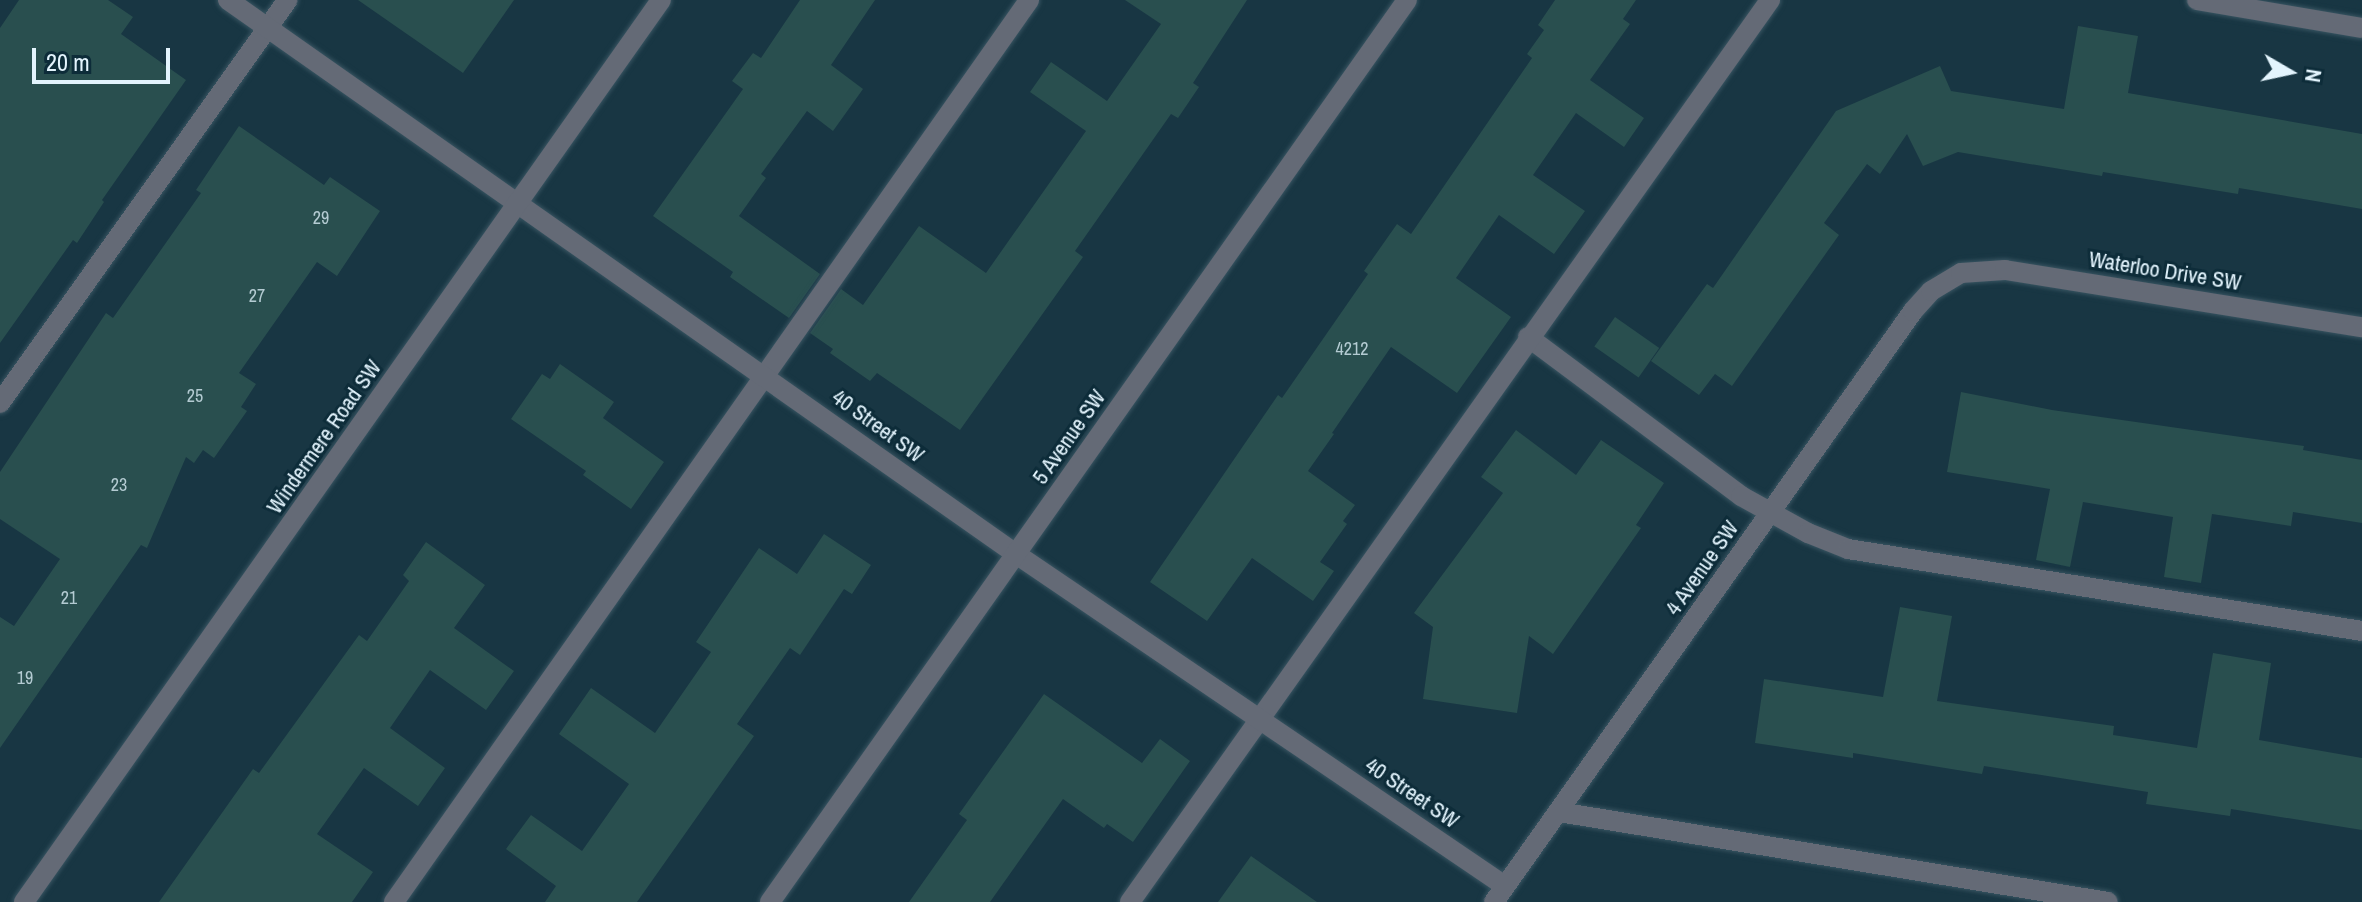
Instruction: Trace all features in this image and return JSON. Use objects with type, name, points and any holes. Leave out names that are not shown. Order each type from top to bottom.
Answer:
[{"type":"street","name":"40 Street SW","points":[[228,0],[1016,554],[1259,717],[1499,894]]},
{"type":"street","points":[[0,403],[287,0]]},
{"type":"street","name":"Windermere Road SW","points":[[24,902],[661,0]]},
{"type":"street","points":[[394,902],[1029,0]]},
{"type":"street","name":"5 Avenue SW","points":[[770,902],[1407,0]]},
{"type":"street","points":[[1130,902],[1770,0]]},
{"type":"street","points":[[2197,0],[2362,28]]},
{"type":"street","name":"Waterloo Drive SW","points":[[1961,273],[2005,270],[2362,327]]},
{"type":"street","name":"4 Avenue SW","points":[[1499,894],[1913,311],[1931,291],[1961,273]]},
{"type":"street","points":[[1528,337],[1741,496],[1848,549],[2362,631]]},
{"type":"street","points":[[1559,812],[2108,902]]},
{"type":"building","points":[[19,0],[108,0],[133,17],[121,34],[186,80],[102,200],[104,202],[77,243],[73,240],[0,343],[0,28]]},
{"type":"building","points":[[358,0],[514,0],[463,73]]},
{"type":"building","points":[[800,0],[875,0],[831,65],[863,89],[833,131],[807,111],[761,174],[766,178],[739,216],[820,274],[789,318],[730,277],[733,272],[653,216],[743,89],[732,81],[753,53],[761,58]]},
{"type":"building","points":[[1125,0],[1247,0],[1193,83],[1199,87],[1178,118],[1171,114],[1075,251],[1083,257],[960,430],[877,373],[870,381],[830,353],[833,349],[810,333],[841,289],[863,305],[919,226],[986,273],[1086,131],[1030,92],[1051,62],[1107,101],[1161,24]]},
{"type":"building","points":[[1555,0],[1636,0],[1623,19],[1630,24],[1590,80],[1644,118],[1624,147],[1576,113],[1533,175],[1585,211],[1554,254],[1499,215],[1456,278],[1511,317],[1457,393],[1391,347],[1332,433],[1308,471],[1355,505],[1343,521],[1347,524],[1320,562],[1334,571],[1313,601],[1252,558],[1207,621],[1150,582],[1278,395],[1282,398],[1368,274],[1364,271],[1397,224],[1411,234],[1532,58],[1527,54],[1544,30],[1538,25]]},
{"type":"building","points":[[2078,26],[2138,36],[2128,93],[2362,134],[2362,209],[2239,188],[2238,194],[2103,172],[2102,176],[1958,152],[1923,166],[1907,134],[1880,174],[1867,164],[1824,223],[1839,235],[1732,386],[1715,374],[1699,395],[1651,361],[1707,284],[1713,288],[1836,111],[1940,66],[1951,91],[2064,109]]},
{"type":"building","points":[[239,126],[324,185],[330,177],[380,211],[337,276],[317,262],[239,373],[256,384],[241,407],[247,411],[214,458],[203,450],[194,463],[186,457],[147,548],[141,545],[0,748],[0,617],[14,626],[60,559],[0,519],[0,472],[106,313],[113,318],[201,193],[196,190]]},
{"type":"building","points":[[1615,317],[1659,348],[1639,377],[1594,346]]},
{"type":"building","points":[[560,364],[614,402],[603,418],[664,462],[631,509],[583,475],[586,471],[511,419],[542,374],[550,379]]},
{"type":"building","points":[[1961,392],[2052,410],[2304,446],[2303,450],[2362,460],[2362,523],[2293,512],[2291,526],[2212,514],[2201,583],[2164,577],[2173,517],[2083,502],[2070,567],[2036,560],[2050,489],[1947,472]]},
{"type":"building","points":[[1516,430],[1576,475],[1601,440],[1664,483],[1636,525],[1641,528],[1553,654],[1529,636],[1517,713],[1423,699],[1433,627],[1414,613],[1503,493],[1481,477]]},
{"type":"building","points":[[824,534],[871,565],[852,594],[844,589],[800,655],[790,648],[737,724],[754,736],[637,902],[545,902],[556,886],[506,849],[531,815],[582,851],[629,784],[559,734],[591,688],[655,733],[711,652],[696,642],[759,548],[797,574]]},
{"type":"building","points":[[426,542],[485,585],[454,628],[514,671],[486,710],[430,670],[390,728],[445,768],[418,806],[364,768],[317,834],[373,872],[352,902],[159,902],[253,769],[259,773],[359,635],[367,641],[409,581],[403,575]]},
{"type":"building","points":[[1900,607],[1952,616],[1937,701],[2114,726],[2113,735],[2197,748],[2213,653],[2271,663],[2259,740],[2362,758],[2362,830],[2231,809],[2230,816],[2146,804],[2148,792],[1984,766],[1982,774],[1853,753],[1853,758],[1755,743],[1764,679],[1883,697]]},
{"type":"building","points":[[1044,694],[1142,763],[1160,739],[1190,761],[1133,842],[1107,824],[1104,828],[1063,799],[990,902],[909,902],[967,820],[959,814]]},
{"type":"building","points":[[1251,856],[1317,902],[1218,902]]}]
